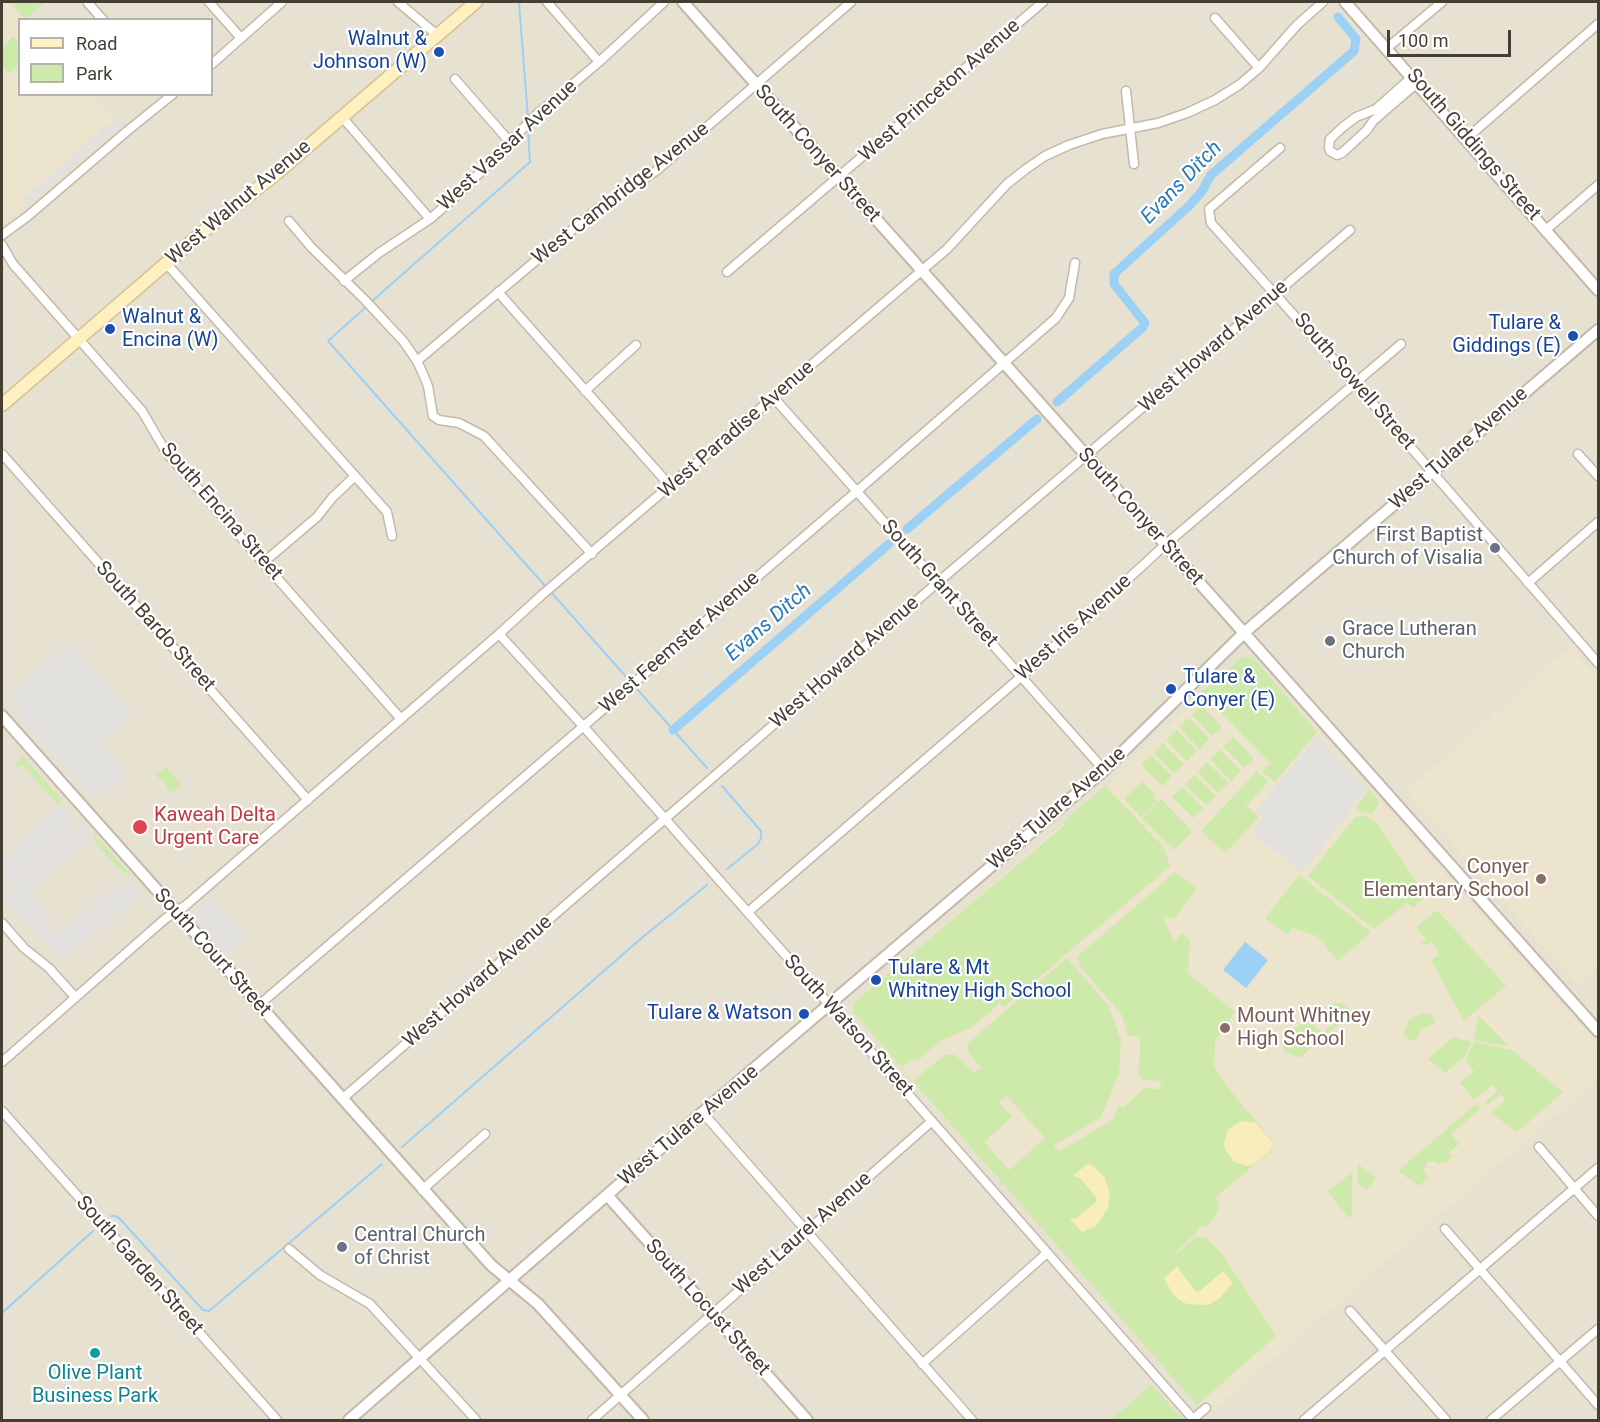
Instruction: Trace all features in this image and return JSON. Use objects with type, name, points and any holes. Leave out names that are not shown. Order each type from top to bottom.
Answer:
[{"type":"main road","name":"West Walnut Avenue","points":[[2,405],[166,263],[476,2]]},
{"type":"street","points":[[209,2],[241,38]]},
{"type":"street","points":[[213,63],[282,2]]},
{"type":"street","points":[[398,2],[437,35]]},
{"type":"street","points":[[547,2],[599,62]]},
{"type":"street","name":"West Vassar Avenue","points":[[344,280],[430,219],[462,191],[534,116],[599,62],[664,2]]},
{"type":"street","name":"South Conyer Street","points":[[683,2],[1599,1031]]},
{"type":"street","name":"West Cambridge Avenue","points":[[417,361],[597,209],[656,171],[850,2]]},
{"type":"street","name":"West Princeton Avenue","points":[[727,272],[1043,2]]},
{"type":"street","name":"West Paradise Avenue","points":[[2,1062],[166,918],[308,800],[519,614],[671,487],[947,249],[1007,184],[1045,156],[1070,145],[1102,134],[1158,123],[1215,100],[1259,68],[1296,25],[1323,2]]},
{"type":"street","name":"South Giddings Street","points":[[1345,2],[1599,290]]},
{"type":"street","points":[[1387,48],[1442,2]]},
{"type":"street","points":[[88,3],[101,18]]},
{"type":"street","points":[[1215,18],[1259,68]]},
{"type":"street","points":[[1467,138],[1599,24]]},
{"type":"street","points":[[455,79],[509,141]]},
{"type":"street","points":[[1415,80],[1342,153],[1337,155],[1330,151],[1330,139],[1343,127],[1356,117],[1376,108],[1415,80]]},
{"type":"street","points":[[1126,92],[1134,164]]},
{"type":"street","points":[[2,235],[28,216],[170,96]]},
{"type":"street","points":[[342,117],[430,219]]},
{"type":"street","name":"South Sowell Street","points":[[1280,148],[1209,209],[1211,223],[1354,382],[1599,663]]},
{"type":"street","points":[[1547,229],[1599,185]]},
{"type":"street","points":[[289,221],[311,247],[384,319],[417,361],[428,386],[434,416],[439,420],[459,423],[484,436],[592,554]]},
{"type":"street","name":"West Howard Avenue","points":[[342,1099],[1350,230]]},
{"type":"street","name":"South Encina Street","points":[[2,245],[13,264],[142,411],[166,452],[401,719]]},
{"type":"street","name":"West Feemster Avenue","points":[[259,1005],[1056,318],[1069,298],[1075,262]]},
{"type":"street","points":[[166,263],[387,512],[392,536]]},
{"type":"street","points":[[498,292],[671,487]]},
{"type":"street","name":"West Tulare Avenue","points":[[349,1420],[607,1195],[1104,770],[1245,632],[1599,330]]},
{"type":"street","name":"West Iris Avenue","points":[[748,912],[1022,676],[1165,545],[1401,344]]},
{"type":"street","points":[[585,391],[636,345]]},
{"type":"street","name":"South Grant Street","points":[[774,398],[1104,770]]},
{"type":"street","name":"South Bardo Street","points":[[2,454],[308,800]]},
{"type":"street","points":[[1578,454],[1599,476]]},
{"type":"street","points":[[264,562],[317,517],[332,498],[356,476]]},
{"type":"street","points":[[1528,583],[1599,522]]},
{"type":"street","name":"South Watson Street","points":[[499,634],[932,1120],[1193,1420]]},
{"type":"street","name":"South Court Street","points":[[2,716],[422,1190],[491,1265],[538,1304],[643,1420]]},
{"type":"street","points":[[2,923],[24,948],[49,968],[75,997]]},
{"type":"street","name":"South Garden Street","points":[[2,1111],[277,1420]]},
{"type":"street","points":[[703,1113],[972,1420]]},
{"type":"street","name":"West Laurel Avenue","points":[[591,1420],[932,1120]]},
{"type":"street","points":[[422,1190],[485,1134]]},
{"type":"street","points":[[1539,1147],[1599,1216]]},
{"type":"street","points":[[1304,1420],[1599,1168]]},
{"type":"street","name":"South Locust Street","points":[[607,1195],[807,1420]]},
{"type":"street","points":[[1445,1229],[1599,1405]]},
{"type":"street","points":[[289,1249],[320,1275],[370,1304],[476,1420]]},
{"type":"street","points":[[922,1364],[1047,1252]]},
{"type":"street","points":[[1350,1311],[1446,1420]]},
{"type":"street","points":[[1491,1420],[1599,1329]]},
{"type":"street","points":[[1193,1420],[1206,1408]]},
{"type":"shaded area","points":[[2,2],[1598,2],[1598,1420],[2,1420]]},
{"type":"shaded area","points":[[2,2],[9,2],[25,18],[18,18],[18,96],[95,96],[122,126],[20,212],[2,223]]},
{"type":"shaded area","points":[[114,119],[121,127],[27,206],[22,200]]},
{"type":"shaded area","points":[[72,640],[132,715],[101,743],[129,773],[108,792],[104,788],[94,797],[68,769],[68,764],[65,766],[7,700],[15,693],[14,691]]},
{"type":"shaded area","name":"Conyer Elementary School","points":[[1570,647],[1598,679],[1598,967],[1577,985],[1406,791]]},
{"type":"shaded area","name":"Mount Whitney High School","points":[[1241,657],[1253,658],[1598,1045],[1598,1079],[1208,1415],[852,1012],[852,1004],[1113,780]]},
{"type":"shaded area","points":[[1317,736],[1368,788],[1302,872],[1252,833],[1264,817],[1256,811]]},
{"type":"shaded area","points":[[60,806],[77,825],[2,890],[2,862],[18,847],[16,844]]},
{"type":"shaded area","points":[[82,825],[91,838],[29,892],[46,911],[41,916],[59,935],[120,883],[123,886],[130,880],[142,893],[62,963],[2,895]]},
{"type":"shaded area","points":[[211,899],[245,937],[227,953],[193,915]]},
{"type":"green space","points":[[9,2],[45,2],[26,18]]},
{"type":"green space","points":[[13,36],[18,42],[18,64],[9,73],[2,65],[2,47]]},
{"type":"green space","points":[[1241,657],[1253,658],[1317,732],[1275,782],[1262,772],[1270,763],[1201,692],[1212,685]]},
{"type":"green space","points":[[1201,705],[1222,727],[1212,736],[1192,715]]},
{"type":"green space","points":[[1189,718],[1209,739],[1200,749],[1179,727]]},
{"type":"green space","points":[[1176,730],[1197,751],[1187,761],[1166,740]]},
{"type":"green space","points":[[1233,737],[1254,759],[1244,768],[1223,747]]},
{"type":"green space","points":[[1163,743],[1184,764],[1174,773],[1154,752]]},
{"type":"green space","points":[[1220,750],[1241,771],[1231,781],[1210,759]]},
{"type":"green space","points":[[1151,755],[1172,776],[1162,786],[1141,765]]},
{"type":"green space","points":[[23,756],[62,802],[58,805],[23,765],[18,768],[15,764]]},
{"type":"green space","points":[[1207,762],[1228,783],[1218,793],[1198,772]]},
{"type":"green space","points":[[166,767],[181,784],[171,793],[165,786],[167,784],[156,775]]},
{"type":"green space","points":[[1257,771],[1268,782],[1218,836],[1247,806],[1259,817],[1225,853],[1201,831]]},
{"type":"green space","points":[[1195,775],[1216,796],[1206,805],[1185,784]]},
{"type":"green space","points":[[1142,781],[1155,794],[1153,797],[1157,801],[1141,817],[1124,799]]},
{"type":"green space","points":[[1105,786],[1163,846],[1170,866],[1004,1007],[1000,1003],[971,1028],[941,1040],[917,1061],[913,1058],[902,1068],[853,1012],[853,1005],[1065,825],[1063,822]]},
{"type":"green space","points":[[1182,787],[1203,808],[1193,818],[1172,797]]},
{"type":"green space","points":[[1369,790],[1379,802],[1372,814],[1361,812],[1356,808]]},
{"type":"green space","points":[[1161,799],[1192,831],[1174,850],[1142,818]]},
{"type":"green space","points":[[1365,816],[1380,825],[1379,827],[1425,894],[1424,898],[1413,908],[1407,903],[1374,929],[1308,876],[1355,817]]},
{"type":"green space","points":[[93,833],[133,877],[119,870],[95,842]]},
{"type":"green space","points":[[1175,872],[1197,888],[1174,919],[1165,917],[1164,919],[1174,942],[1182,933],[1190,940],[1188,973],[1235,1012],[1215,1042],[1214,1066],[1225,1084],[1272,1141],[1272,1150],[1216,1197],[1220,1205],[1208,1227],[1198,1227],[1197,1232],[1166,1262],[1196,1237],[1206,1238],[1222,1254],[1276,1336],[1197,1405],[913,1081],[946,1054],[956,1055],[974,1073],[981,1067],[967,1051],[968,1043],[1067,958],[1108,1005],[1121,1040],[1119,1074],[1101,1117],[1053,1146],[1060,1151],[1114,1119],[1118,1105],[1124,1107],[1145,1088],[1160,1089],[1161,1081],[1143,1080],[1138,1073],[1141,1037],[1128,1036],[1122,1015],[1079,965],[1081,963],[1076,958]],"holes":[[[1007,1096],[1045,1138],[1009,1170],[984,1142],[1012,1117],[999,1102]]]},
{"type":"green space","points":[[1299,875],[1371,932],[1338,961],[1317,936],[1293,928],[1287,935],[1265,918]]},
{"type":"green space","points":[[1437,910],[1506,986],[1464,1021],[1431,960],[1439,955],[1432,942],[1423,946],[1421,943],[1426,940],[1417,927]]},
{"type":"green space","points":[[1341,1003],[1353,1011],[1315,1045],[1313,1043],[1310,1045],[1312,1047],[1300,1058],[1285,1052],[1281,1040],[1291,1030],[1309,1019],[1313,1020],[1316,1029],[1324,1032],[1333,1024],[1331,1015],[1322,1012],[1331,1004]]},
{"type":"green space","points":[[1428,1012],[1428,1014],[1431,1013],[1435,1023],[1420,1030],[1416,1040],[1413,1041],[1404,1036],[1403,1032],[1409,1021],[1415,1016]]},
{"type":"green space","points":[[1479,1016],[1509,1046],[1476,1041],[1474,1038]]},
{"type":"green space","points":[[1453,1037],[1471,1042],[1465,1056],[1445,1073],[1428,1059]]},
{"type":"green space","points":[[1474,1042],[1512,1050],[1563,1092],[1517,1132],[1491,1113],[1506,1100],[1501,1094],[1487,1105],[1484,1103],[1498,1091],[1492,1085],[1474,1099],[1468,1094],[1470,1092],[1459,1083],[1474,1071],[1466,1060]]},
{"type":"green space","points":[[1476,1104],[1481,1108],[1451,1134],[1459,1144],[1449,1152],[1452,1157],[1439,1165],[1436,1161],[1427,1162],[1426,1167],[1422,1169],[1429,1177],[1419,1186],[1398,1171]]},
{"type":"green space","points":[[1358,1164],[1376,1178],[1366,1190],[1358,1184]]},
{"type":"green space","points":[[1352,1172],[1352,1215],[1349,1218],[1328,1192]]},
{"type":"green space","points":[[1152,1385],[1183,1420],[1111,1420],[1149,1387]]},
{"type":"sand","points":[[1241,1121],[1256,1123],[1272,1142],[1271,1150],[1253,1165],[1247,1166],[1234,1162],[1225,1149],[1224,1143],[1228,1130]]},
{"type":"sand","points":[[1087,1164],[1093,1166],[1105,1178],[1110,1194],[1108,1208],[1096,1226],[1082,1232],[1070,1219],[1076,1218],[1096,1202],[1096,1197],[1080,1178],[1073,1176]]},
{"type":"sand","points":[[1178,1266],[1196,1291],[1200,1291],[1223,1271],[1233,1283],[1220,1298],[1208,1305],[1187,1304],[1172,1293],[1164,1278]]},
{"type":"water","points":[[1245,942],[1268,960],[1246,988],[1223,970]]},
{"type":"waterway","points":[[519,2],[528,118]]},
{"type":"waterway","name":"Evans Ditch","points":[[1057,402],[1145,323],[1114,284],[1114,274],[1190,205],[1202,191],[1211,175],[1354,51],[1356,39],[1338,17]]},
{"type":"waterway","points":[[371,302],[530,162],[528,127]]},
{"type":"waterway","points":[[367,306],[328,341],[546,587]]},
{"type":"waterway","name":"Evans Ditch","points":[[907,529],[1037,419]]},
{"type":"waterway","name":"Evans Ditch","points":[[673,730],[889,544]]},
{"type":"waterway","points":[[550,591],[707,768]]},
{"type":"waterway","points":[[722,786],[761,831],[758,844],[727,869]]},
{"type":"waterway","points":[[402,1147],[644,936],[707,885]]},
{"type":"waterway","points":[[111,1216],[119,1218],[203,1310],[209,1311],[382,1164]]},
{"type":"waterway","points":[[2,1313],[93,1231]]},
{"type":"place","name":"Walnut & Johnson (W)","points":[[439,52]]},
{"type":"place","name":"Walnut & Encina (W)","points":[[110,329]]},
{"type":"place","name":"Tulare & Giddings (E)","points":[[1573,336]]},
{"type":"place","name":"First Baptist Church of Visalia","points":[[1495,548]]},
{"type":"place","name":"Grace Lutheran Church","points":[[1330,641]]},
{"type":"place","name":"Tulare & Conyer (E)","points":[[1171,689]]},
{"type":"place","name":"Kaweah Delta Urgent Care","points":[[140,827]]},
{"type":"place","name":"Conyer Elementary School","points":[[1541,879]]},
{"type":"place","name":"Tulare & Mt Whitney High School","points":[[876,980]]},
{"type":"place","name":"Tulare & Watson","points":[[804,1014]]},
{"type":"place","name":"Mount Whitney High School","points":[[1225,1028]]},
{"type":"place","name":"Central Church of Christ","points":[[342,1247]]},
{"type":"place","name":"Olive Plant Business Park","points":[[95,1353]]}]
